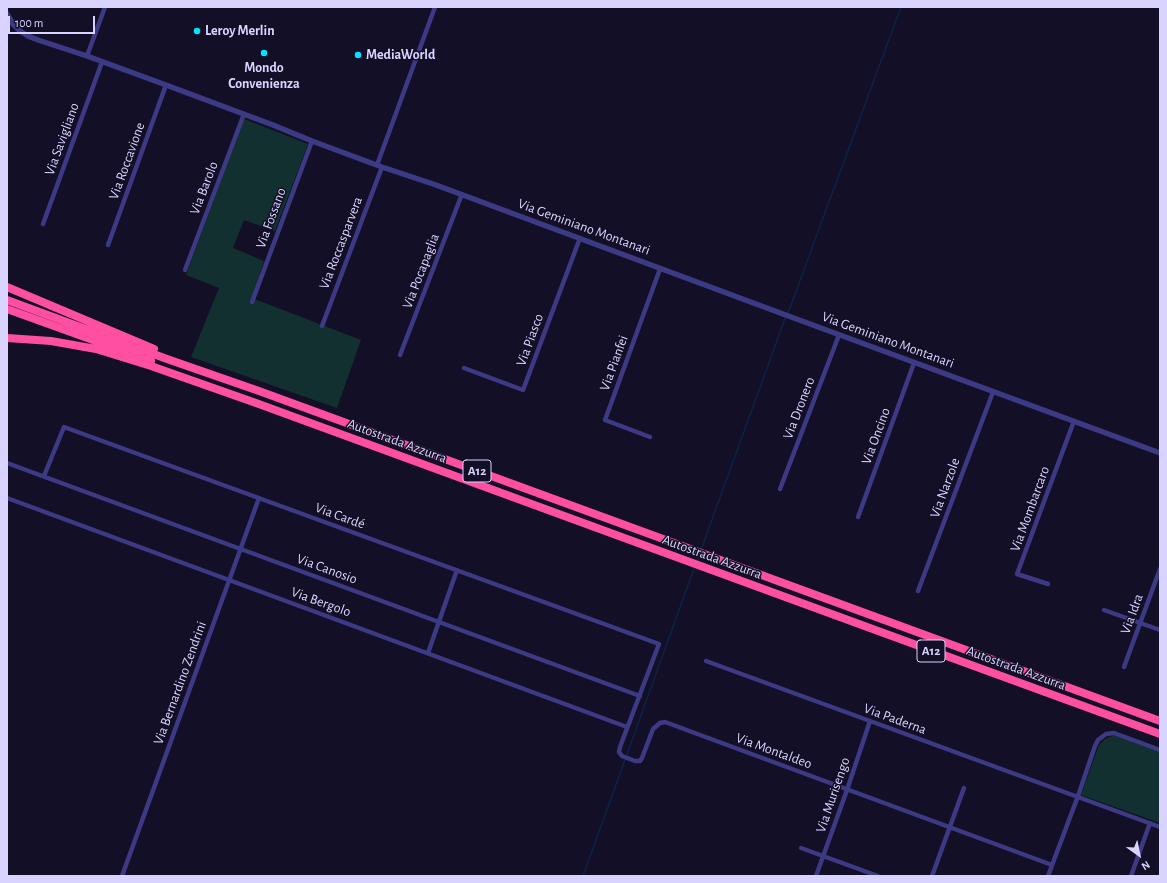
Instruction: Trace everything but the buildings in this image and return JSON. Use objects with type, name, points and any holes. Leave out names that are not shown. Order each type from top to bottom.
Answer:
[{"type":"highway","points":[[7,287],[259,391]]},
{"type":"highway","points":[[7,300],[12,308],[167,366],[256,403]]},
{"type":"highway","points":[[12,308],[259,391]]},
{"type":"highway","points":[[7,338],[51,341],[96,349],[152,366],[256,403]]},
{"type":"highway","name":"Autostrada Azzurra","points":[[259,391],[1160,721]]},
{"type":"highway","name":"Autostrada Azzurra","points":[[256,403],[1160,734]]},
{"type":"street","points":[[87,56],[105,7]]},
{"type":"street","name":"Via Roccasparvera","points":[[322,326],[435,7]]},
{"type":"street","name":"Via Geminiano Montanari","points":[[7,14],[13,24],[28,36],[166,85],[379,166],[462,194],[660,269],[1160,453]]},
{"type":"street","name":"Via Savigliano","points":[[43,224],[102,62]]},
{"type":"street","name":"Via Roccavione","points":[[108,245],[166,85]]},
{"type":"street","name":"Via Barolo","points":[[185,270],[244,114]]},
{"type":"street","name":"Via Fossano","points":[[252,302],[312,141]]},
{"type":"street","name":"Via Pocapaglia","points":[[400,354],[462,194]]},
{"type":"street","name":"Via Piasco","points":[[464,368],[524,390],[580,238]]},
{"type":"street","name":"Via Pianfei","points":[[650,437],[605,420],[660,269]]},
{"type":"street","name":"Via Dronero","points":[[780,489],[839,335]]},
{"type":"street","name":"Via Oncino","points":[[858,517],[914,363]]},
{"type":"street","name":"Via Narzole","points":[[918,591],[993,392]]},
{"type":"street","name":"Via Mombarcaro","points":[[1048,584],[1017,574],[1074,421]]},
{"type":"street","name":"Via Cardé","points":[[44,476],[64,427],[659,644]]},
{"type":"street","name":"Via Canosio","points":[[7,463],[640,696]]},
{"type":"street","name":"Via Bergolo","points":[[7,498],[628,728]]},
{"type":"street","name":"Via Bernardino Zendrini","points":[[122,876],[259,498]]},
{"type":"street","name":"Via Idra","points":[[1124,667],[1160,569]]},
{"type":"street","points":[[428,653],[457,570]]},
{"type":"street","points":[[1104,610],[1160,630]]},
{"type":"street","name":"Via Montaldeo","points":[[659,644],[619,752],[624,758],[637,762],[641,759],[653,729],[658,724],[664,722],[1052,865]]},
{"type":"street","name":"Via Paderna","points":[[706,661],[1160,827]]},
{"type":"street","name":"Via Murisengo","points":[[816,876],[870,721]]},
{"type":"street","points":[[1048,876],[1098,740],[1104,735],[1110,733],[1160,750]]},
{"type":"street","points":[[932,876],[964,788]]},
{"type":"street","points":[[1131,876],[1150,823]]},
{"type":"street","points":[[801,848],[878,876]]},
{"type":"green space","points":[[244,119],[308,144],[275,231],[244,220],[233,248],[264,261],[252,298],[361,340],[337,408],[191,357],[219,288],[186,275]]},
{"type":"green space","points":[[1116,736],[1160,752],[1160,823],[1081,795],[1099,745],[1105,739]]},
{"type":"waterway","points":[[788,313],[901,7]]},
{"type":"waterway","points":[[701,550],[786,316]]},
{"type":"waterway","points":[[583,876],[695,566]]},
{"type":"place","name":"Leroy Merlin","points":[[197,31]]},
{"type":"place","name":"Mondo Convenienza","points":[[264,53]]},
{"type":"place","name":"MediaWorld","points":[[358,55]]}]
